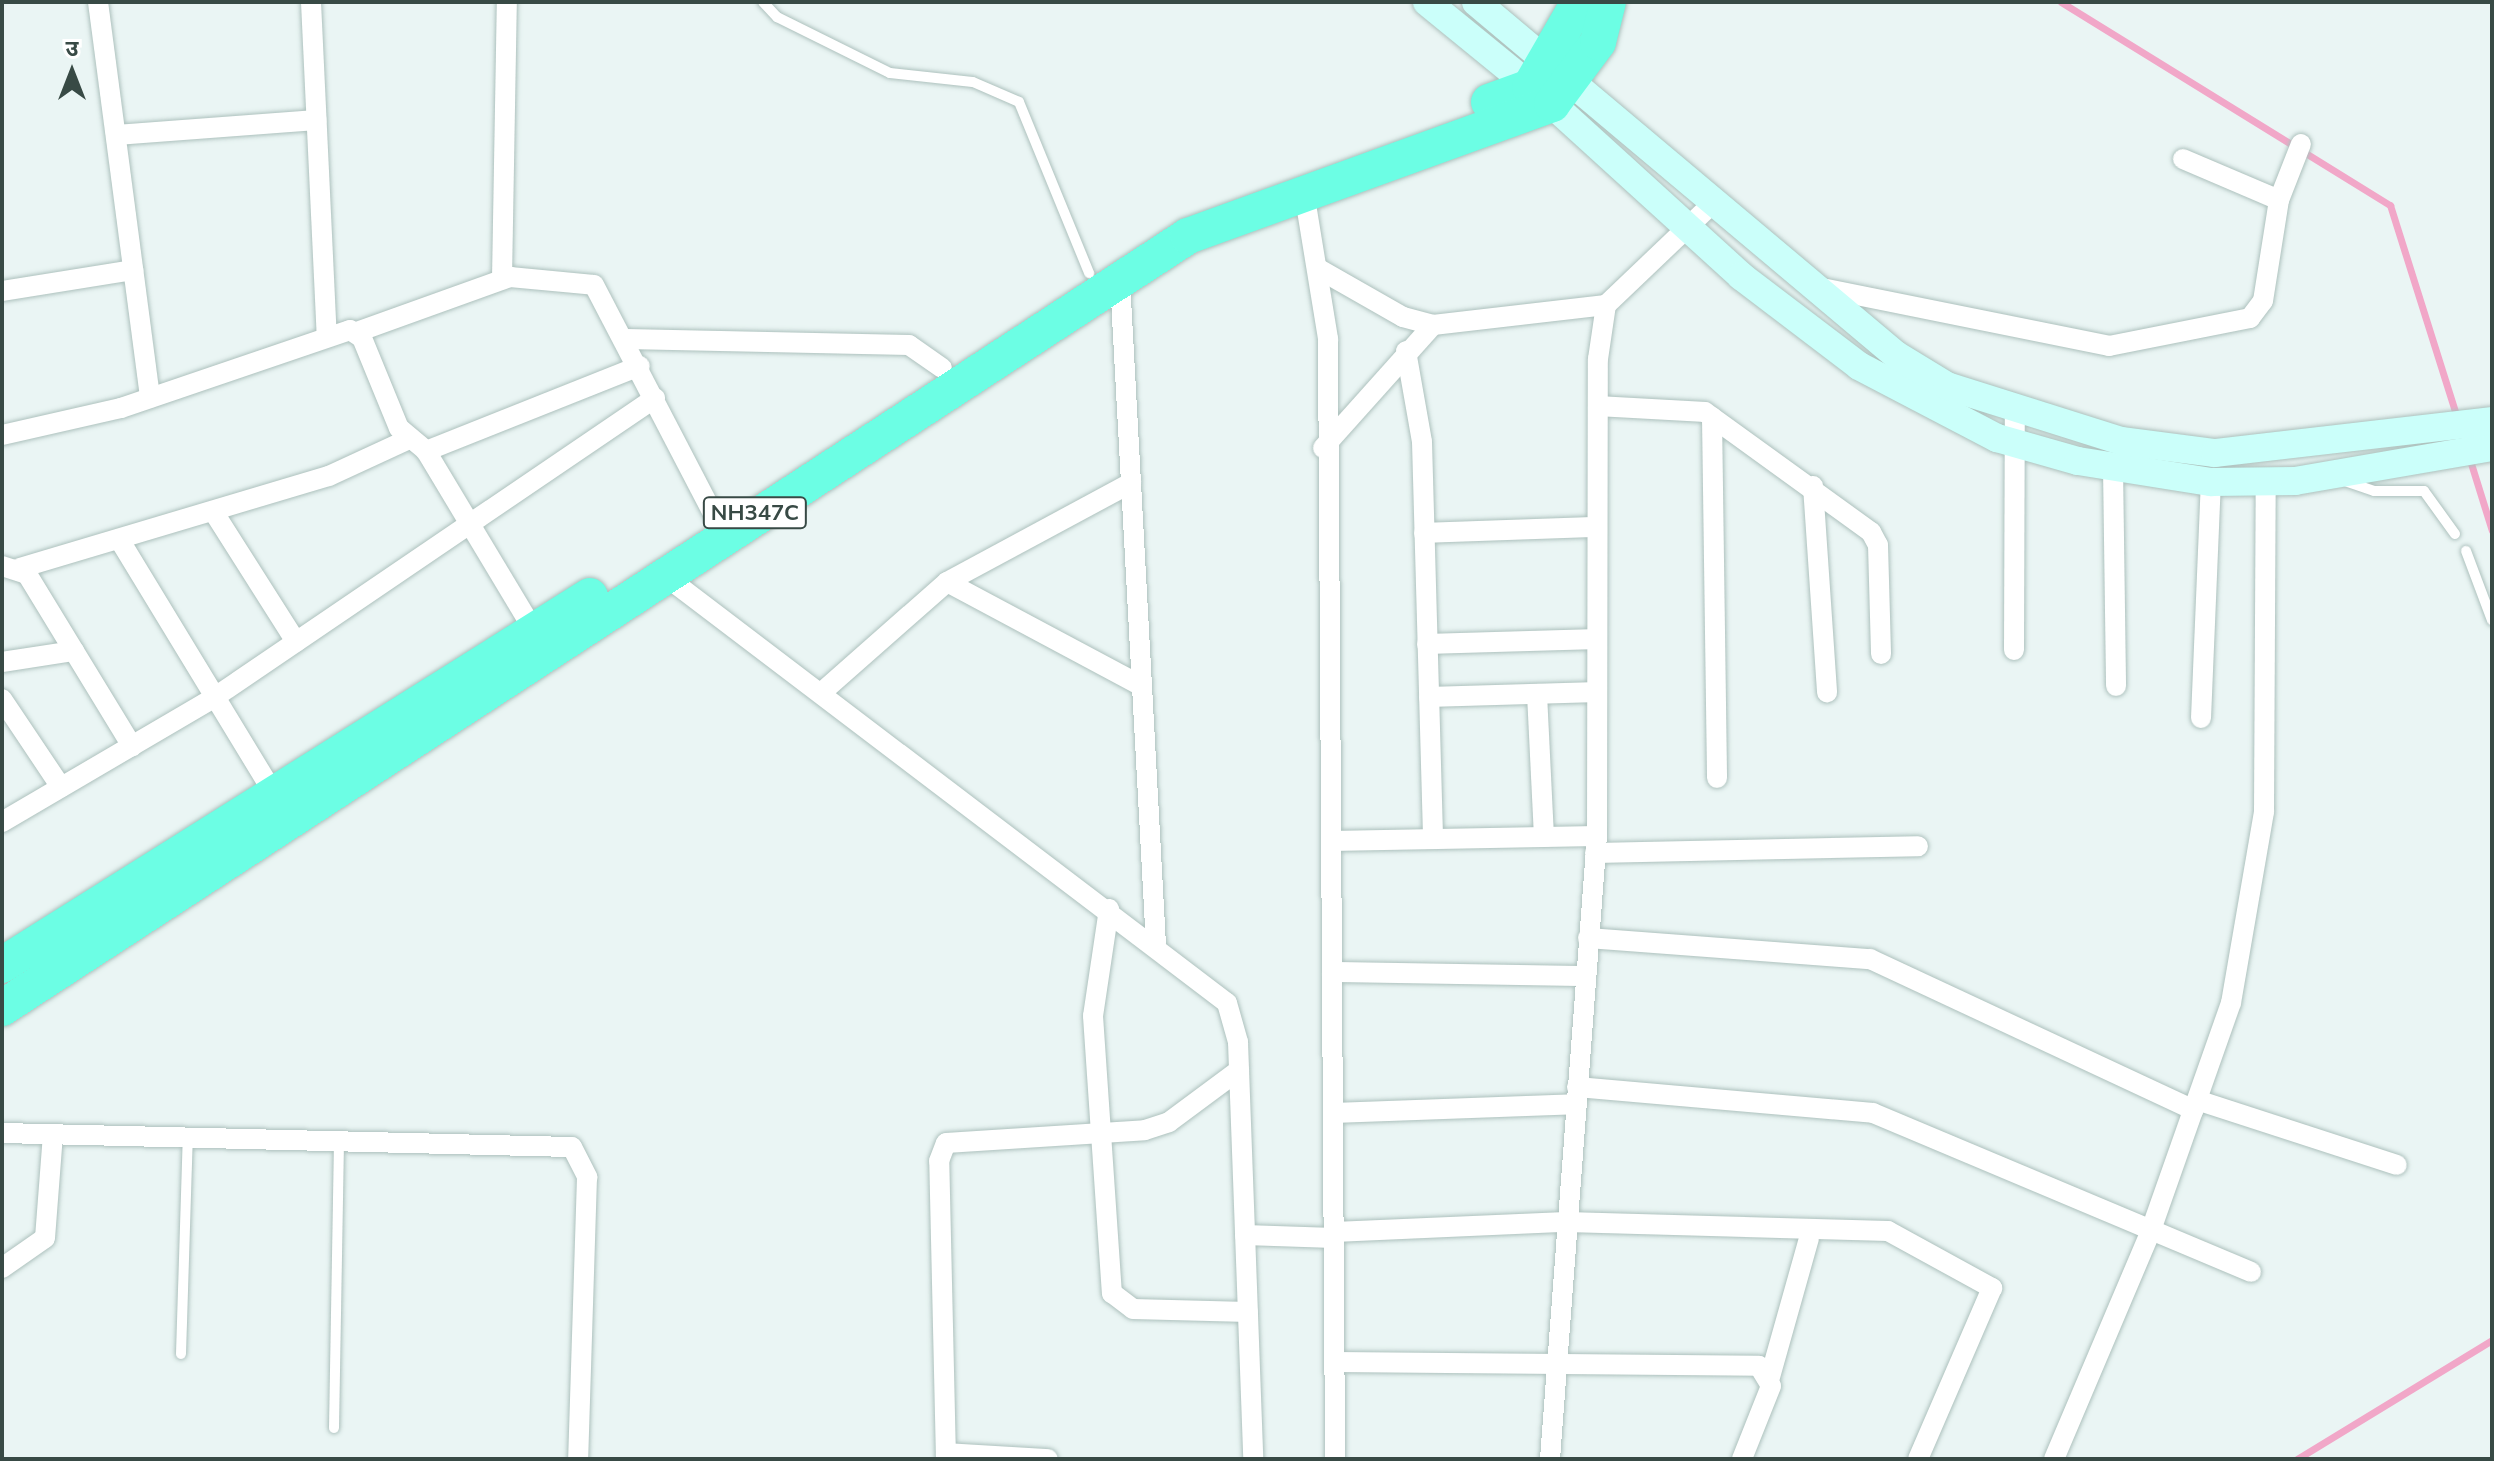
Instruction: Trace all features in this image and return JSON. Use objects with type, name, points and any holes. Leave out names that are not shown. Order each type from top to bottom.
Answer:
[{"type":"highway","points":[[1551,85],[1579,2]]},
{"type":"highway","points":[[1551,85],[1598,42],[1608,2]]},
{"type":"highway","name":"NH347C","points":[[2,965],[534,631],[942,368],[1104,276],[1201,229],[1304,192],[1397,147],[1551,85]]},
{"type":"highway","name":"NH347C","points":[[2,1008],[89,954],[664,575],[1104,276],[1197,207],[1397,147]]},
{"type":"highway","points":[[70,922],[89,954]]},
{"type":"main road","points":[[1427,2],[1551,85],[1714,202],[1923,375],[2015,408],[2182,450],[2381,451],[2492,447]]},
{"type":"main road","points":[[1476,2],[1691,230],[1859,366],[1925,406],[2013,442],[2113,467],[2211,482],[2266,481],[2329,473],[2381,451],[2492,421]]},
{"type":"street","points":[[98,2],[150,398]]},
{"type":"street","points":[[311,2],[327,336]]},
{"type":"street","points":[[502,279],[507,2]]},
{"type":"street","points":[[116,135],[316,120]]},
{"type":"street","points":[[1814,286],[2109,346],[2138,345],[2258,315],[2279,200],[2301,144]]},
{"type":"street","points":[[2183,159],[2279,200]]},
{"type":"street","points":[[1304,192],[1328,339],[1323,448],[1331,841],[1335,1459]]},
{"type":"street","points":[[1317,268],[1433,325],[1606,305],[1691,230],[1714,202]]},
{"type":"street","points":[[2,288],[133,270]]},
{"type":"street","points":[[1104,276],[1131,483],[1156,944]]},
{"type":"street","points":[[2,435],[150,398],[327,336],[357,332],[502,279],[594,285],[626,339],[714,516]]},
{"type":"street","points":[[1550,1459],[1596,845],[1598,406],[1606,305]]},
{"type":"street","points":[[1323,448],[1406,351],[1433,325]]},
{"type":"street","points":[[357,332],[417,445],[534,631]]},
{"type":"street","points":[[626,339],[909,345],[942,368]]},
{"type":"street","points":[[1406,351],[1422,442],[1433,839]]},
{"type":"street","points":[[132,746],[74,651],[11,567],[119,539],[340,473],[640,366]]},
{"type":"street","points":[[2,822],[215,697],[471,527],[655,398]]},
{"type":"street","points":[[1598,406],[1685,408],[1712,417],[1813,486],[1876,538],[1881,654]]},
{"type":"street","points":[[2014,650],[2015,408]]},
{"type":"street","points":[[1712,417],[1717,778]]},
{"type":"street","points":[[2113,467],[2116,686]]},
{"type":"street","points":[[2054,1459],[2151,1230],[2231,1003],[2262,846],[2266,481]]},
{"type":"street","points":[[2201,718],[2211,482]]},
{"type":"street","points":[[821,693],[947,582],[1131,483]]},
{"type":"street","points":[[1813,486],[1827,693]]},
{"type":"street","points":[[213,511],[296,642]]},
{"type":"street","points":[[1424,533],[1597,527]]},
{"type":"street","points":[[119,539],[274,794]]},
{"type":"street","points":[[664,575],[1156,944],[1227,1003],[1239,1070],[1253,1459]]},
{"type":"street","points":[[947,582],[1142,686]]},
{"type":"street","points":[[1427,644],[1597,639]]},
{"type":"street","points":[[2,662],[74,651]]},
{"type":"street","points":[[1429,697],[1597,692]]},
{"type":"street","points":[[1537,694],[1544,837]]},
{"type":"street","points":[[2,699],[61,787]]},
{"type":"street","points":[[1331,841],[1544,837],[1596,845],[1918,846]]},
{"type":"street","points":[[1109,909],[1093,1001],[1109,1280],[1121,1305],[1248,1312]]},
{"type":"street","points":[[1588,938],[1870,959],[2196,1105],[2397,1165]]},
{"type":"street","points":[[1332,972],[1585,976]]},
{"type":"street","points":[[1048,1459],[946,1456],[941,1151],[954,1139],[1100,1136],[1169,1122],[1239,1070]]},
{"type":"street","points":[[1333,1113],[1576,1095],[1863,1110],[2251,1272]]},
{"type":"street","points":[[2,1133],[557,1142],[581,1156],[587,1177],[578,1459]]},
{"type":"street","points":[[2,1268],[45,1238],[53,1134]]},
{"type":"street","points":[[1245,1235],[1334,1235],[1566,1222],[1863,1225],[1986,1280],[1988,1309],[1919,1459]]},
{"type":"street","points":[[1742,1459],[1770,1377],[1809,1238]]},
{"type":"street","points":[[1335,1362],[1555,1361],[1759,1366],[1770,1377]]},
{"type":"lane","points":[[763,2],[777,17],[890,73],[973,82],[1019,102],[1104,276]]},
{"type":"lane","points":[[2329,473],[2357,489],[2424,491],[2455,534]]},
{"type":"lane","points":[[2466,551],[2492,620]]},
{"type":"lane","points":[[181,1354],[188,1136]]},
{"type":"lane","points":[[334,1428],[339,1138]]},
{"type":"waterway","points":[[2061,2],[2390,205],[2457,418]]},
{"type":"waterway","points":[[2469,457],[2492,531]]},
{"type":"waterway","points":[[2297,1459],[2492,1340]]}]
